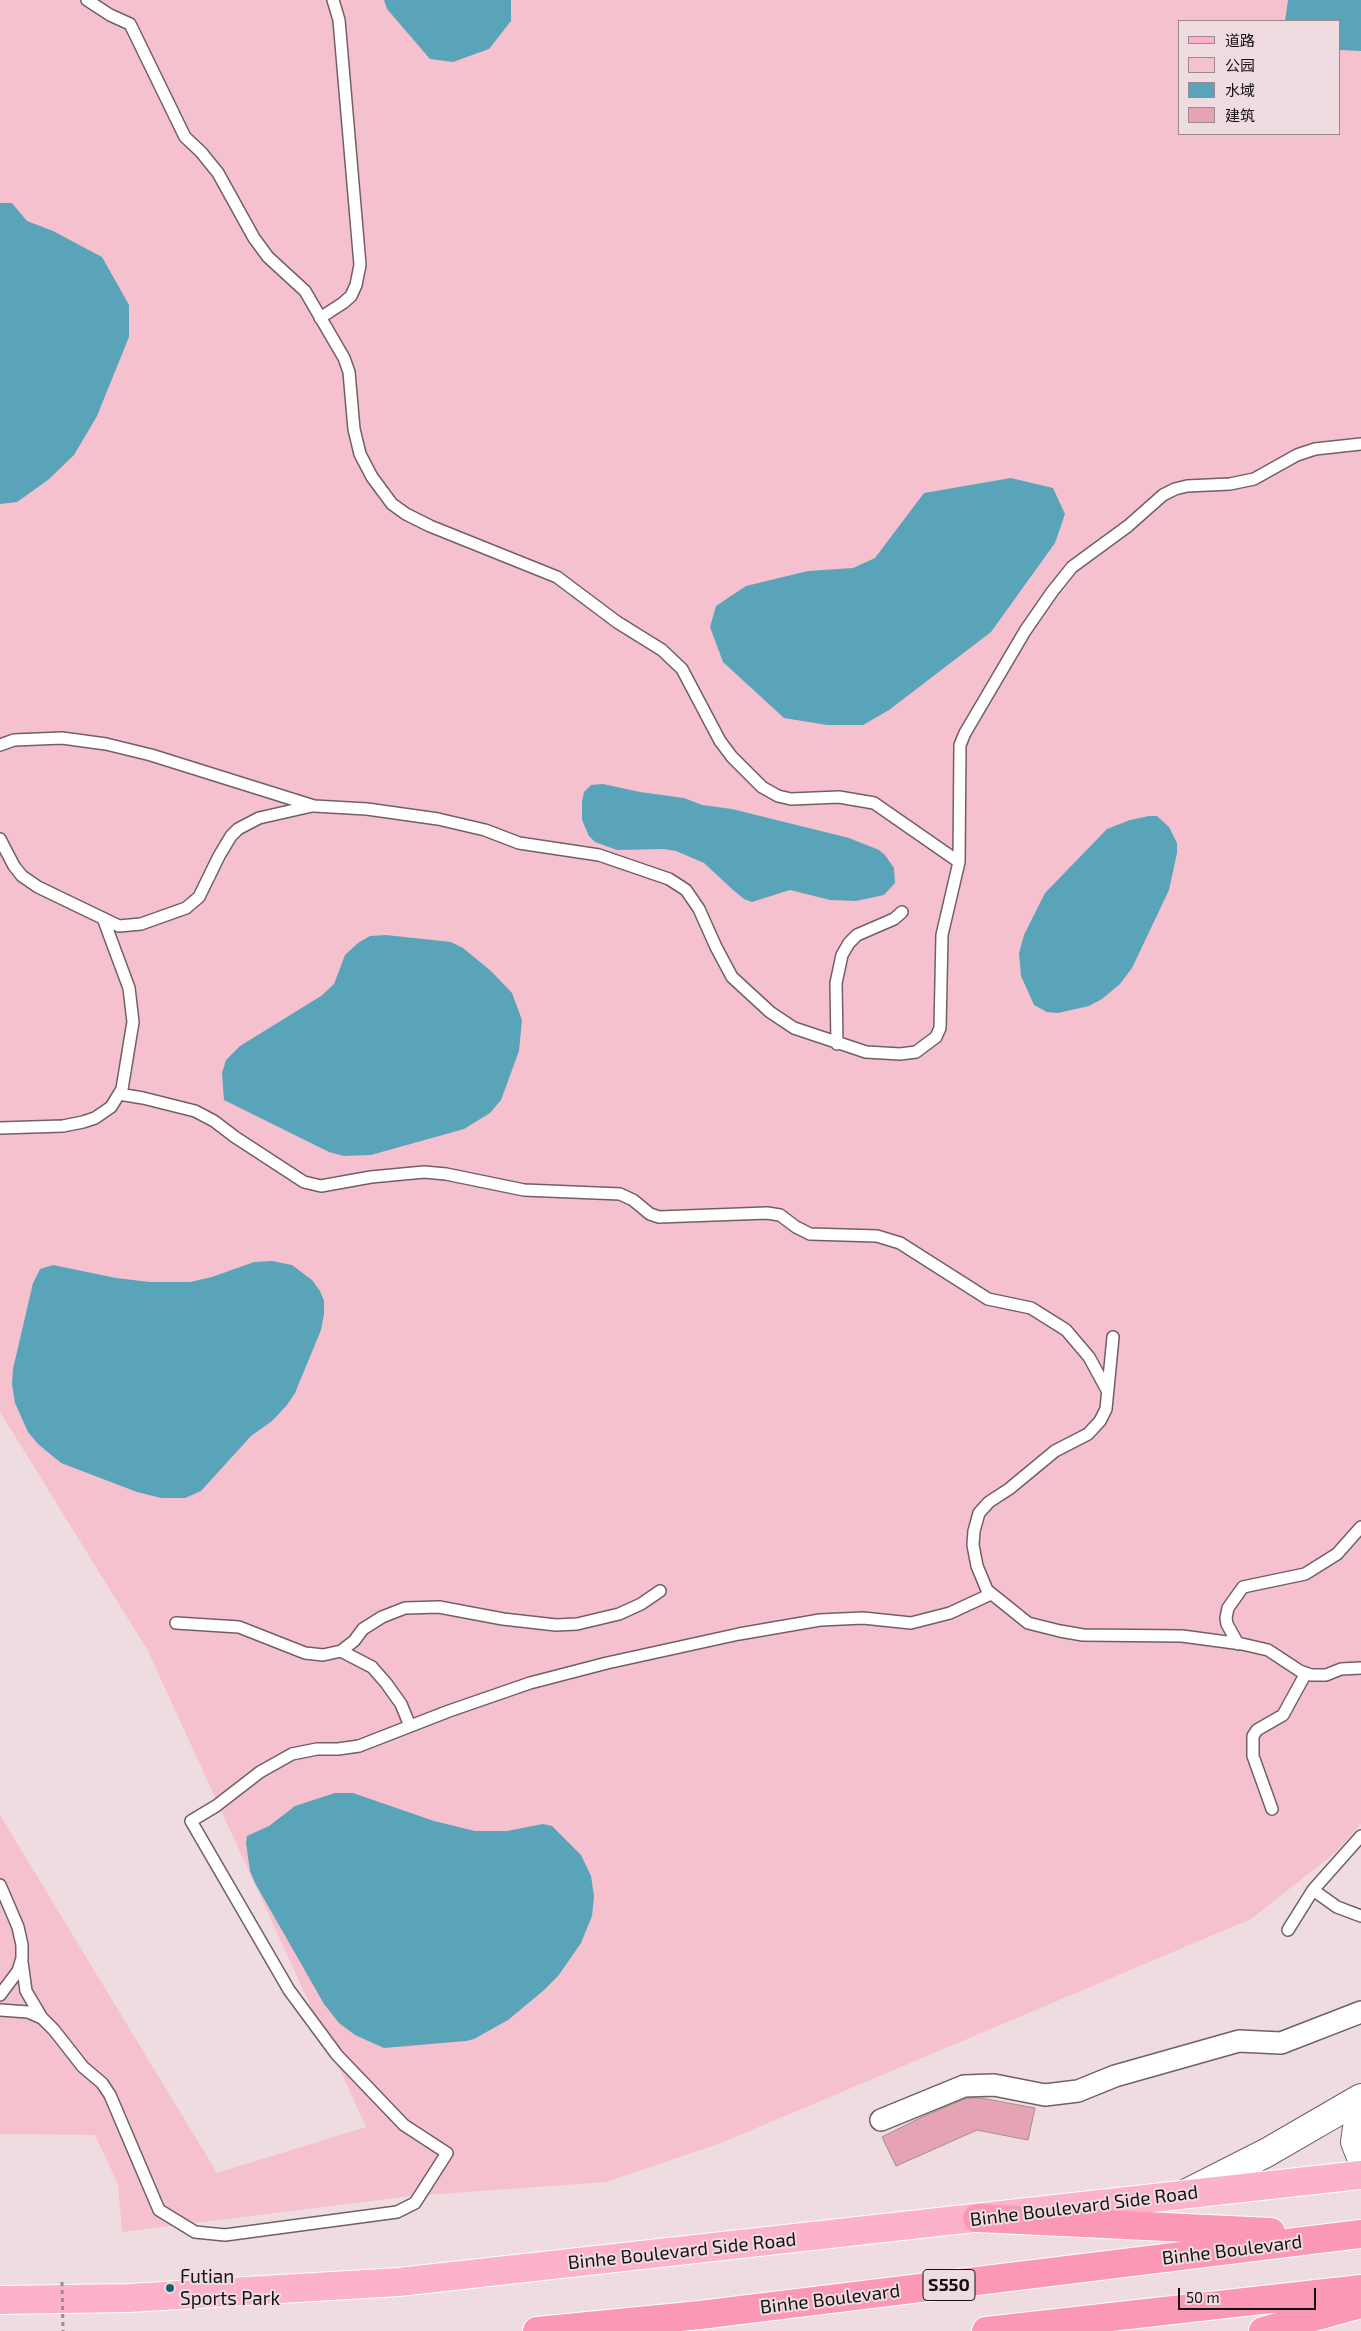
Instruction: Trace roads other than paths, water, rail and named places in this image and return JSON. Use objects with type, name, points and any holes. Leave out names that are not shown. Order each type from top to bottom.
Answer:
[{"type":"highway","points":[[977,2218],[1355,2235]]},
{"type":"highway","name":"Binhe Boulevard","points":[[537,2331],[709,2314],[1355,2235]]},
{"type":"highway","points":[[986,2331],[1361,2289]]},
{"type":"highway","points":[[1263,2331],[1361,2304]]},
{"type":"main road","name":"Binhe Boulevard Side Road","points":[[0,2300],[129,2298],[399,2282],[1361,2175]]},
{"type":"street","points":[[881,2120],[964,2086],[994,2085],[1045,2095],[1078,2091],[1115,2076],[1239,2041],[1281,2043],[1361,2012]]},
{"type":"street","points":[[1183,2195],[1266,2153],[1361,2098]]},
{"type":"street","points":[[1361,2122],[1357,2128],[1355,2142],[1361,2157]]},
{"type":"lane","points":[[87,0],[110,15],[130,24],[185,137],[201,152],[218,173],[254,238],[268,258],[304,291],[344,358],[349,372],[354,429],[360,454],[372,477],[392,504],[406,514],[430,526],[557,577],[617,622],[662,650],[682,669],[720,742],[762,787],[778,796],[791,799],[839,797],[874,803],[959,862]]},
{"type":"lane","points":[[320,318],[351,296],[356,285],[360,265],[339,20],[333,0]]},
{"type":"lane","points":[[0,745],[14,740],[62,738],[106,744],[151,755],[314,806],[367,809],[438,819],[485,830],[519,843],[599,855],[669,879],[686,890],[699,909],[732,977],[770,1012],[794,1028],[866,1052],[900,1054],[916,1052],[936,1037],[940,1028],[942,935],[959,862],[960,746],[965,733],[1025,631],[1072,567],[1128,526],[1163,495],[1187,486],[1230,484],[1254,479],[1297,455],[1316,449],[1361,444]]},
{"type":"lane","points":[[0,839],[14,866],[22,876],[38,887],[119,926],[141,924],[186,908],[199,897],[219,856],[231,836],[238,829],[260,818],[314,806]]},
{"type":"lane","points":[[838,1044],[836,983],[842,955],[848,943],[857,935],[894,919],[902,912]]},
{"type":"lane","points":[[0,1128],[63,1126],[83,1122],[95,1118],[111,1107],[122,1089],[132,1022],[130,997],[122,964],[103,918]]},
{"type":"lane","points":[[119,1094],[195,1111],[214,1121],[297,1178],[321,1186],[380,1176],[424,1172],[446,1174],[524,1190],[620,1194],[634,1200],[650,1214],[659,1217],[767,1213],[780,1215],[796,1227],[810,1234],[878,1236],[900,1243],[988,1299],[1031,1308],[1054,1322],[1079,1343],[1102,1377],[1107,1390]]},
{"type":"lane","points":[[1113,1337],[1106,1409],[1100,1421],[1088,1434],[1055,1451],[1010,1489],[989,1502],[980,1512],[975,1526],[973,1545],[977,1566],[986,1590],[1028,1623],[1060,1631],[1083,1635],[1182,1636],[1238,1644],[1268,1650],[1290,1666],[1306,1673],[1326,1674],[1349,1668],[1361,1668]]},
{"type":"lane","points":[[1238,1644],[1227,1624],[1226,1618],[1228,1608],[1243,1587],[1289,1578],[1314,1569],[1337,1554],[1361,1527]]},
{"type":"lane","points":[[176,1623],[239,1627],[304,1654],[323,1655],[340,1651],[354,1641],[363,1629],[382,1617],[405,1608],[439,1607],[503,1619],[556,1625],[577,1624],[619,1614],[641,1604],[660,1591]]},
{"type":"lane","points":[[0,1885],[18,1927],[22,1945],[22,1971],[26,1991],[42,2018],[54,2030],[83,2067],[102,2083],[110,2095],[160,2210],[195,2232],[225,2235],[397,2212],[415,2203],[447,2153],[404,2125],[336,2056],[289,1990],[192,1821],[216,1806],[260,1772],[292,1754],[317,1749],[359,1746],[530,1683],[607,1663],[739,1634],[820,1620],[863,1618],[911,1623],[950,1613],[991,1594]]},
{"type":"lane","points":[[340,1651],[372,1667],[401,1704],[410,1726]]},
{"type":"lane","points":[[1272,1809],[1253,1756],[1253,1736],[1257,1730],[1283,1715],[1306,1673]]},
{"type":"lane","points":[[1288,1930],[1313,1890],[1361,1836]]},
{"type":"lane","points":[[1313,1890],[1337,1907],[1361,1916]]},
{"type":"lane","points":[[0,1995],[18,1971],[22,1958]]},
{"type":"lane","points":[[0,2010],[28,2012],[42,2018]]},
{"type":"water","points":[[384,0],[511,0],[511,21],[489,49],[453,62],[430,59],[387,9]]},
{"type":"water","points":[[1288,0],[1361,0],[1361,51],[1341,50],[1341,20],[1285,20]]},
{"type":"water","points":[[0,203],[12,203],[27,221],[53,231],[102,257],[129,305],[129,337],[97,416],[74,455],[48,480],[17,502],[0,504]]},
{"type":"water","points":[[1011,478],[1053,488],[1065,514],[1055,543],[991,632],[889,710],[863,725],[827,725],[784,718],[723,662],[710,627],[716,606],[746,586],[808,571],[853,568],[875,558],[924,493]]},
{"type":"water","points":[[603,784],[640,792],[684,798],[702,805],[732,809],[849,838],[879,850],[885,855],[894,868],[895,883],[884,895],[856,901],[830,900],[790,890],[752,902],[744,899],[704,863],[676,851],[663,849],[617,850],[595,842],[589,836],[582,820],[582,802],[584,792],[591,785]]},
{"type":"water","points":[[1157,816],[1169,827],[1177,843],[1177,853],[1169,890],[1132,968],[1120,984],[1102,999],[1089,1006],[1058,1013],[1047,1012],[1034,1005],[1021,976],[1019,953],[1024,935],[1045,893],[1107,829],[1130,820]]},
{"type":"water","points":[[386,935],[451,942],[463,948],[491,971],[512,993],[522,1020],[519,1051],[501,1100],[490,1113],[464,1129],[371,1155],[344,1156],[329,1152],[224,1100],[222,1073],[226,1060],[240,1046],[321,996],[334,984],[345,955],[358,943],[370,936]]},
{"type":"water","points":[[272,1261],[292,1265],[312,1280],[320,1291],[324,1301],[321,1330],[295,1393],[287,1405],[272,1421],[251,1436],[201,1491],[185,1498],[161,1498],[137,1492],[61,1463],[38,1444],[28,1432],[15,1403],[12,1384],[13,1369],[33,1283],[40,1269],[53,1265],[116,1278],[150,1282],[190,1282],[212,1277],[254,1262]]},
{"type":"water","points":[[335,1793],[353,1793],[434,1821],[475,1831],[507,1831],[543,1824],[552,1826],[581,1855],[591,1876],[594,1896],[592,1916],[581,1943],[558,1976],[508,2020],[474,2039],[466,2041],[384,2048],[355,2035],[339,2023],[324,2004],[255,1883],[250,1871],[246,1843],[247,1836],[269,1826],[295,1806]]},
{"type":"place","name":"Futian Sports Park","points":[[170,2288]]}]
